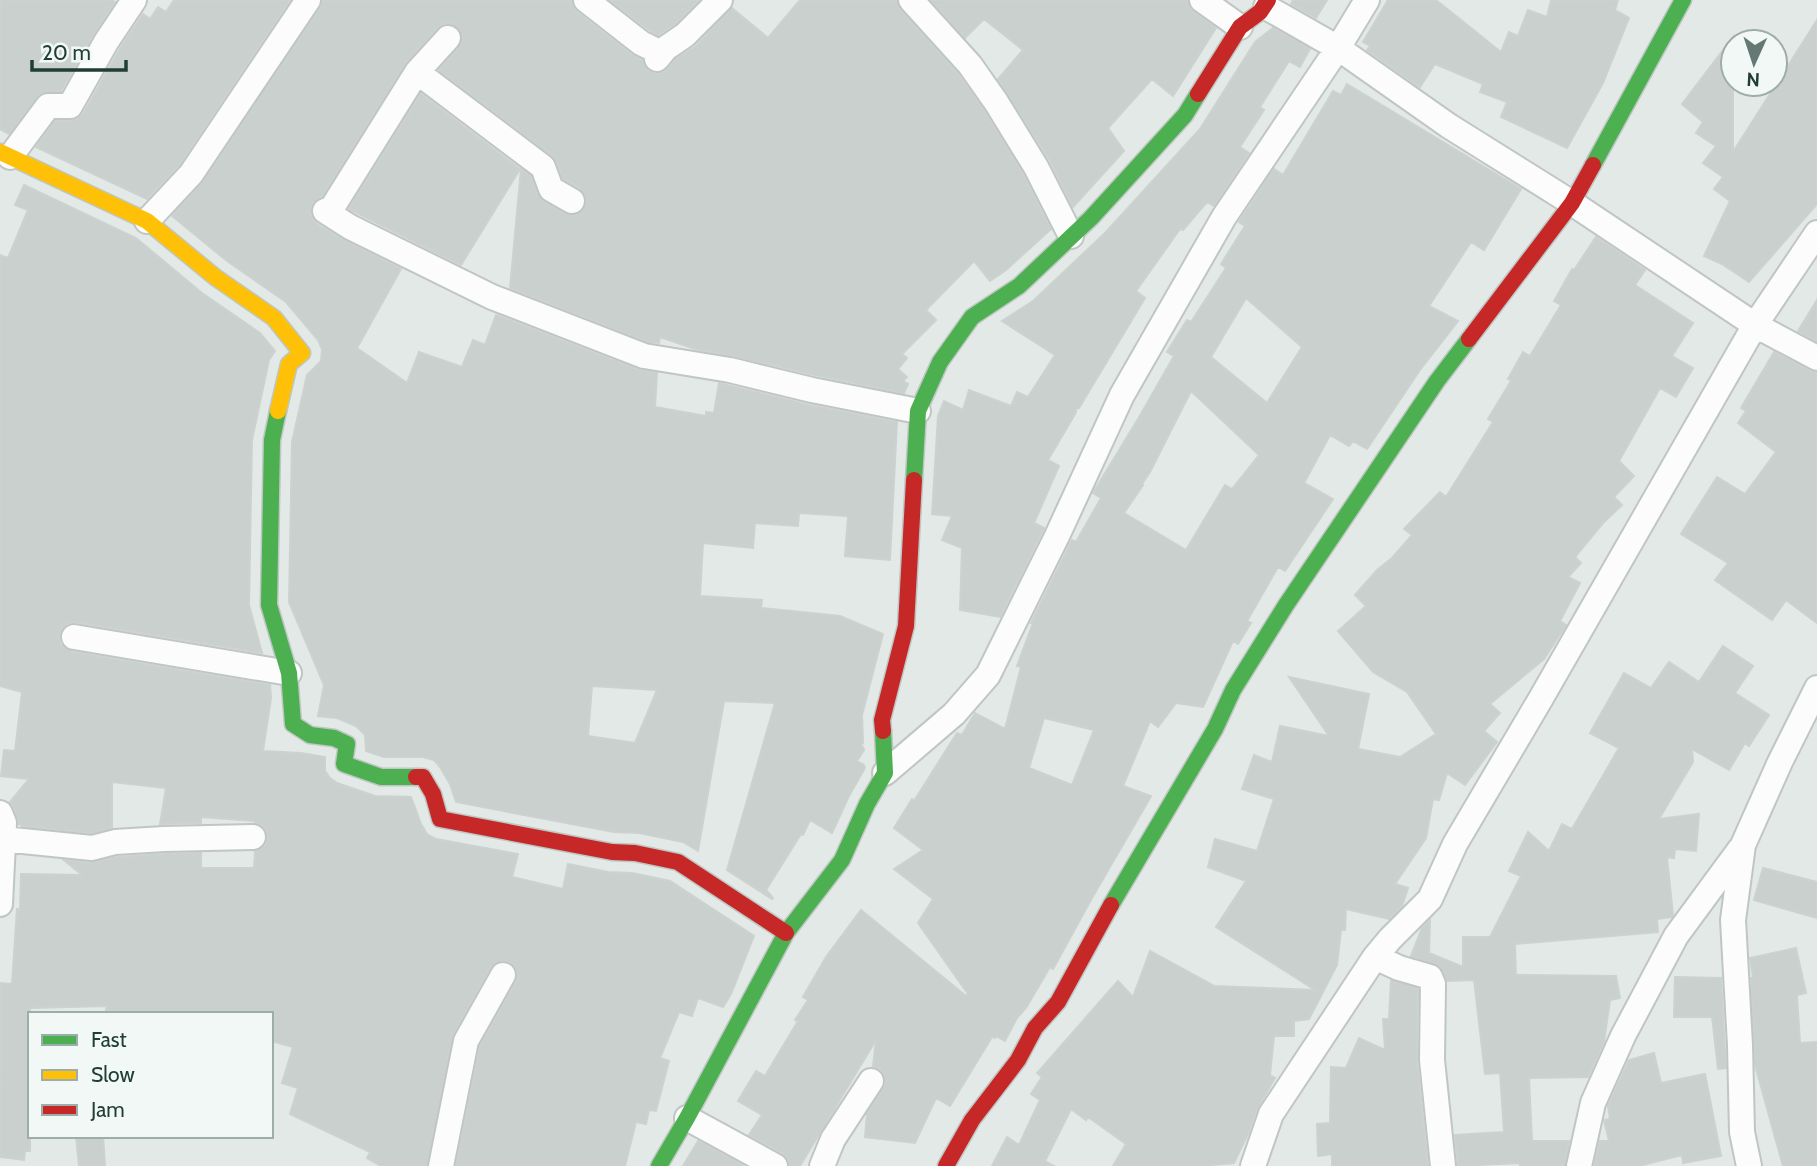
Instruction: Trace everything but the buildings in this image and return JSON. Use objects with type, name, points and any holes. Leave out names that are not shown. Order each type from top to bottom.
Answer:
[{"type":"street","points":[[134,0],[106,42],[70,106],[48,106],[3,154],[147,221],[215,277],[274,318],[302,353],[289,364],[272,440],[269,605],[289,673],[293,724],[310,735],[334,738],[347,744],[344,764],[381,777],[424,777],[433,794],[440,819],[678,862],[786,933]]},
{"type":"street","points":[[147,221],[191,174],[308,0]]},
{"type":"street","points":[[586,0],[641,43],[655,50],[657,59],[720,0]]},
{"type":"street","points":[[911,0],[970,65],[996,102],[1036,167],[1071,236]]},
{"type":"street","points":[[1202,0],[1240,27]]},
{"type":"street","points":[[659,1166],[786,933],[842,860],[867,804],[885,774],[954,714],[988,675],[1057,536],[1122,395],[1224,217],[1338,48],[1367,0]]},
{"type":"street","points":[[946,1166],[972,1120],[1018,1060],[1035,1028],[1058,1002],[1109,908],[1215,729],[1233,690],[1286,605],[1437,381],[1572,203],[1683,0]]},
{"type":"street","points":[[885,774],[882,720],[906,626],[918,411],[940,362],[972,317],[1019,286],[1091,218],[1185,115],[1240,27],[1267,3],[1338,48],[1449,126],[1572,203],[1755,325],[1817,358]]},
{"type":"street","points":[[448,38],[417,72],[332,208],[325,211],[350,227],[492,297],[645,355],[730,370],[811,390],[918,411]]},
{"type":"street","points":[[417,72],[543,167],[551,190],[572,201]]},
{"type":"street","points":[[1253,1166],[1271,1114],[1376,957],[1430,899],[1455,844],[1755,325],[1817,233]]},
{"type":"street","points":[[74,637],[289,673]]},
{"type":"street","points":[[1578,1166],[1592,1103],[1623,1036],[1676,936],[1743,845],[1817,688]]},
{"type":"street","points":[[0,813],[4,822],[0,904]]},
{"type":"street","points":[[3,839],[92,848],[115,842],[253,837]]},
{"type":"street","points":[[1743,845],[1733,920],[1740,1045],[1741,1132],[1749,1166]]},
{"type":"street","points":[[1376,957],[1399,968],[1430,977],[1433,984],[1432,1059],[1443,1166]]},
{"type":"street","points":[[441,1166],[466,1041],[503,975]]},
{"type":"street","points":[[822,1166],[833,1139],[871,1081]]},
{"type":"street","points":[[687,1118],[775,1166]]},
{"type":"traffic: fast","points":[[1593,165],[1683,0]]},
{"type":"traffic: fast","points":[[914,480],[918,411],[940,362],[972,317],[1019,286],[1091,218],[1185,115],[1198,94]]},
{"type":"traffic: fast","points":[[1111,905],[1215,729],[1233,690],[1286,605],[1437,381],[1469,339]]},
{"type":"traffic: fast","points":[[278,411],[272,440],[269,605],[289,673],[293,724],[310,735],[334,738],[347,744],[344,764],[381,777],[416,777]]},
{"type":"traffic: fast","points":[[659,1166],[786,933],[842,860],[867,804],[885,773],[883,731]]},
{"type":"traffic: slow","points":[[0,152],[147,221],[215,277],[274,318],[302,353],[289,364],[278,411]]},
{"type":"traffic: jam","points":[[1198,94],[1240,27],[1260,12],[1268,0]]},
{"type":"traffic: jam","points":[[1469,339],[1572,203],[1593,165]]},
{"type":"traffic: jam","points":[[883,731],[882,720],[906,626],[914,480]]},
{"type":"traffic: jam","points":[[416,777],[423,777],[433,794],[440,819],[678,862],[786,933]]},
{"type":"traffic: jam","points":[[946,1166],[972,1120],[1018,1060],[1035,1028],[1058,1002],[1111,905]]}]
